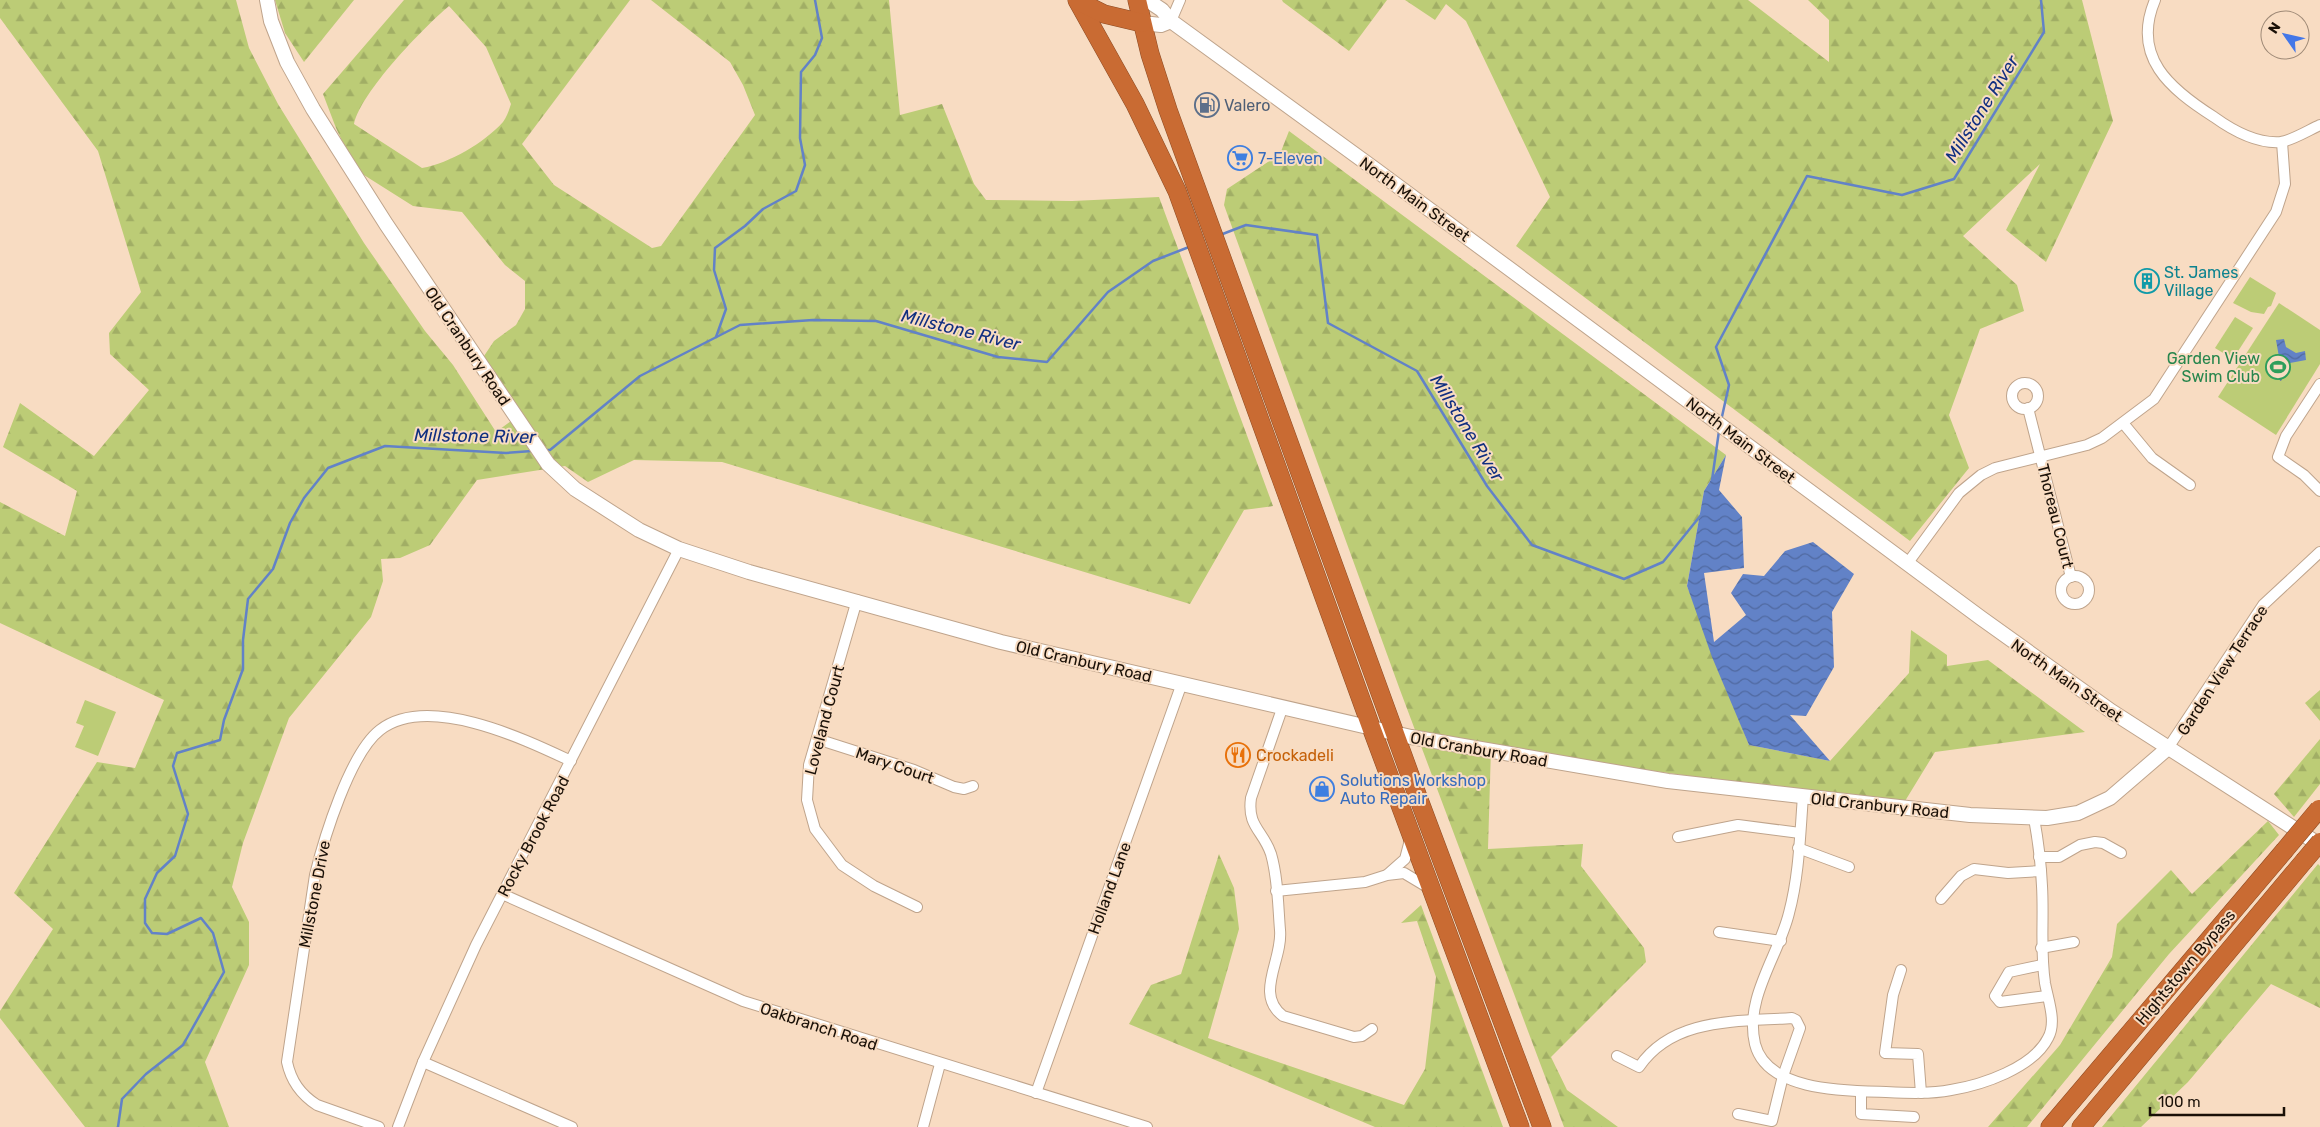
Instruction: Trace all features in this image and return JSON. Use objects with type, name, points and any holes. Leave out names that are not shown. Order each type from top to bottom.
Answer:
[{"type":"highway","points":[[1078,0],[1118,18],[1142,23]]},
{"type":"highway","points":[[1078,0],[1161,154],[1193,232],[1370,727],[1520,1127]]},
{"type":"highway","points":[[1118,18],[1146,0]]},
{"type":"highway","points":[[1146,0],[1142,23],[1166,102],[1394,733],[1542,1127]]},
{"type":"highway","name":"Hightstown Bypass","points":[[2050,1127],[2320,808]]},
{"type":"highway","name":"Hightstown Bypass","points":[[2083,1125],[2320,843]]},
{"type":"highway","points":[[1510,1040],[1556,1127]]},
{"type":"street","name":"Old Cranbury Road","points":[[267,0],[271,21],[287,62],[312,109],[386,224],[531,441],[563,480],[618,518],[658,541],[749,572],[857,600],[1001,642],[1394,733],[1668,782],[1970,815],[2034,818],[2065,816],[2093,808],[2124,788],[2168,748]]},
{"type":"street","name":"North Main Street","points":[[1146,0],[1162,10],[1171,21],[1734,436],[2112,712],[2320,843]]},
{"type":"street","points":[[1142,23],[1161,25],[1171,21],[1180,0]]},
{"type":"street","points":[[2155,0],[2148,26],[2150,48],[2160,71],[2171,86],[2187,100],[2233,130],[2248,136],[2282,142],[2320,125]]},
{"type":"street","points":[[1908,564],[1959,493],[1970,483],[1995,468],[2087,445],[2102,438],[2161,391],[2276,212],[2284,184],[2282,142]]},
{"type":"street","points":[[2320,384],[2286,436],[2278,457],[2304,475],[2320,491]]},
{"type":"street","name":"Thoreau Court","points":[[2028,408],[2071,577]]},
{"type":"street","points":[[2123,423],[2152,458],[2190,485]]},
{"type":"street","name":"Rocky Brook Road","points":[[398,1127],[423,1062],[457,985],[679,549]]},
{"type":"street","name":"Garden View Terrace","points":[[2168,748],[2263,605],[2320,552]]},
{"type":"street","name":"Loveland Court","points":[[857,600],[817,740],[807,781],[807,800],[815,829],[842,865],[874,886],[917,907]]},
{"type":"street","name":"Holland Lane","points":[[1036,1093],[1182,683]]},
{"type":"street","points":[[1283,706],[1251,798],[1250,809],[1254,828],[1270,852],[1276,891],[1281,942],[1269,990],[1272,1005],[1283,1016],[1354,1037],[1362,1036],[1372,1029]]},
{"type":"street","name":"Millstone Drive","points":[[379,1127],[316,1105],[294,1084],[287,1062],[314,885],[322,848],[342,792],[364,748],[379,730],[390,723],[400,719],[426,716],[481,726],[508,734],[571,762]]},
{"type":"street","name":"Mary Court","points":[[817,740],[914,770],[954,788],[964,789],[973,786]]},
{"type":"street","points":[[1803,796],[1794,891],[1780,942],[1763,980],[1754,1021],[1754,1036],[1761,1057],[1767,1065],[1783,1076],[1832,1091],[1921,1093],[1965,1087],[2022,1065],[2033,1056],[2049,1037],[2052,1020],[2042,965],[2041,871],[2034,818]]},
{"type":"street","points":[[1678,837],[1738,825],[1800,833]]},
{"type":"street","points":[[1387,875],[1405,859],[1410,846],[1410,832]]},
{"type":"street","points":[[2039,857],[2060,857],[2080,845],[2095,842],[2109,845],[2122,853]]},
{"type":"street","points":[[1798,848],[1849,867]]},
{"type":"street","points":[[1940,899],[1961,876],[1974,869],[2008,874],[2041,871]]},
{"type":"street","points":[[1276,891],[1365,882],[1387,875],[1404,873],[1432,890]]},
{"type":"street","name":"Oakbranch Road","points":[[502,894],[742,1001],[1036,1093],[1117,1123],[1147,1127]]},
{"type":"street","points":[[1718,932],[1780,942]]},
{"type":"street","points":[[2041,948],[2074,942]]},
{"type":"street","points":[[2042,965],[2009,972],[1995,996],[2000,1002],[2048,996]]},
{"type":"street","points":[[1901,970],[1893,995],[1885,1053],[1918,1054],[1921,1093]]},
{"type":"street","points":[[1617,1056],[1639,1068],[1660,1044],[1685,1030],[1700,1026],[1792,1018],[1799,1024],[1800,1028],[1783,1076],[1772,1121],[1738,1114]]},
{"type":"street","points":[[423,1062],[572,1127]]},
{"type":"street","points":[[923,1127],[940,1064]]},
{"type":"street","points":[[1860,1092],[1861,1114],[1914,1117]]},
{"type":"green space","points":[[0,0],[236,0],[249,48],[278,104],[364,243],[425,331],[453,365],[496,432],[522,413],[480,362],[494,341],[516,325],[525,309],[525,281],[505,265],[462,212],[413,206],[356,170],[336,128],[323,94],[404,0],[630,0],[522,144],[554,185],[652,248],[661,246],[755,115],[743,85],[730,62],[651,0],[889,0],[900,115],[942,104],[974,184],[986,200],[1072,201],[1159,197],[1273,506],[1244,510],[1190,604],[722,462],[634,460],[588,482],[565,466],[477,480],[430,545],[400,558],[381,559],[383,581],[371,617],[289,718],[243,843],[232,887],[249,922],[249,965],[205,1062],[229,1127],[85,1127],[0,1018],[0,1011],[53,929],[14,893],[97,762],[135,768],[164,700],[0,623],[0,502],[65,536],[77,491],[3,447],[20,403],[94,456],[149,390],[110,354],[109,333],[141,292],[98,151],[0,18]],"holes":[[[449,6],[486,47],[511,104],[503,122],[466,151],[444,162],[422,168],[354,124],[368,95],[380,78],[424,29]]]},
{"type":"green space","points":[[275,0],[354,0],[304,62],[285,33]]},
{"type":"green space","points":[[1282,0],[1387,0],[1349,51]]},
{"type":"green space","points":[[1405,0],[1748,0],[1829,62],[1829,20],[1808,0],[2082,0],[2113,121],[2046,262],[2006,230],[2040,164],[1963,236],[2017,285],[2024,311],[1980,329],[1949,415],[1969,468],[1910,541],[1516,246],[1550,197],[1466,21],[1446,4],[1435,20]]},
{"type":"green space","points":[[1289,131],[1726,455],[1704,491],[1687,586],[1749,745],[1830,761],[1909,673],[1911,630],[1947,655],[1947,666],[1988,660],[2085,732],[1935,752],[1902,806],[1491,748],[1488,849],[1583,844],[1581,866],[1644,948],[1646,962],[1551,1057],[1567,1090],[1618,1127],[1564,1127],[1400,690],[1224,205],[1227,189],[1280,154]]},
{"type":"green space","points":[[2250,277],[2276,293],[2271,306],[2268,307],[2264,314],[2251,312],[2233,303]]},
{"type":"green space","name":"Garden View Swim Club","points":[[2279,303],[2320,330],[2320,364],[2276,435],[2218,397]]},
{"type":"green space","points":[[2235,317],[2253,328],[2233,359],[2215,348]]},
{"type":"green space","points":[[2320,690],[2320,721],[2305,703]]},
{"type":"green space","points":[[85,700],[116,712],[98,756],[75,747],[84,726],[76,723]]},
{"type":"green space","points":[[2320,739],[2320,784],[2294,817],[2274,794]]},
{"type":"green space","points":[[2268,821],[2279,835],[2169,954],[2027,1127],[1988,1127],[2060,1045],[2112,957],[2117,924],[2171,870],[2192,894]]},
{"type":"green space","points":[[1219,854],[1234,888],[1239,929],[1208,1038],[1404,1105],[1425,1069],[1436,977],[1417,921],[1401,923],[1421,905],[1503,1127],[1375,1127],[1129,1024],[1151,985],[1181,974]]},
{"type":"green space","points":[[2318,864],[2320,866],[2320,1008],[2271,984],[2188,1082],[2141,1127],[2102,1127]]},
{"type":"water","points":[[2284,339],[2286,347],[2296,353],[2305,351],[2306,360],[2290,363],[2281,381],[2268,372],[2279,357],[2276,340]]},
{"type":"water","points":[[1726,455],[1719,490],[1742,517],[1744,568],[1704,573],[1714,642],[1746,615],[1731,593],[1743,574],[1764,576],[1785,551],[1813,542],[1854,574],[1832,612],[1834,667],[1806,716],[1790,715],[1830,761],[1749,745],[1712,657],[1687,586],[1704,491]]},
{"type":"waterway","points":[[716,337],[726,309],[714,270],[715,248],[745,226],[763,209],[796,191],[805,165],[800,138],[801,72],[815,55],[822,38],[815,0]]},
{"type":"waterway","name":"Millstone River","points":[[1721,421],[1729,385],[1716,347],[1807,176],[1902,195],[1954,179],[2044,32],[2041,0]]},
{"type":"waterway","name":"Millstone River","points":[[1220,235],[1246,225],[1317,235],[1328,323],[1417,371],[1487,486],[1532,545],[1624,579],[1663,562],[1701,515]]},
{"type":"waterway","name":"Millstone River","points":[[545,450],[550,450],[640,376],[740,325],[813,320],[876,321],[998,357],[1047,362],[1108,292],[1153,261],[1189,247]]},
{"type":"waterway","name":"Millstone River","points":[[1712,480],[1719,431]]},
{"type":"waterway","name":"Millstone River","points":[[118,1127],[122,1099],[146,1074],[183,1045],[224,972],[213,933],[201,918],[167,934],[152,933],[145,923],[145,899],[157,873],[175,856],[188,814],[173,766],[177,753],[220,740],[224,720],[243,669],[243,640],[248,599],[273,569],[290,523],[304,498],[328,468],[385,446],[506,453],[532,451]]},
{"type":"place","name":"Valero","points":[[1207,105]]},
{"type":"place","name":"7-Eleven","points":[[1240,158]]},
{"type":"place","name":"St. James Village","points":[[2147,281]]},
{"type":"place","name":"Garden View Swim Club","points":[[2278,367]]},
{"type":"place","name":"Crockadeli","points":[[1238,755]]},
{"type":"place","name":"Solutions Workshop Auto Repair","points":[[1322,789]]}]
